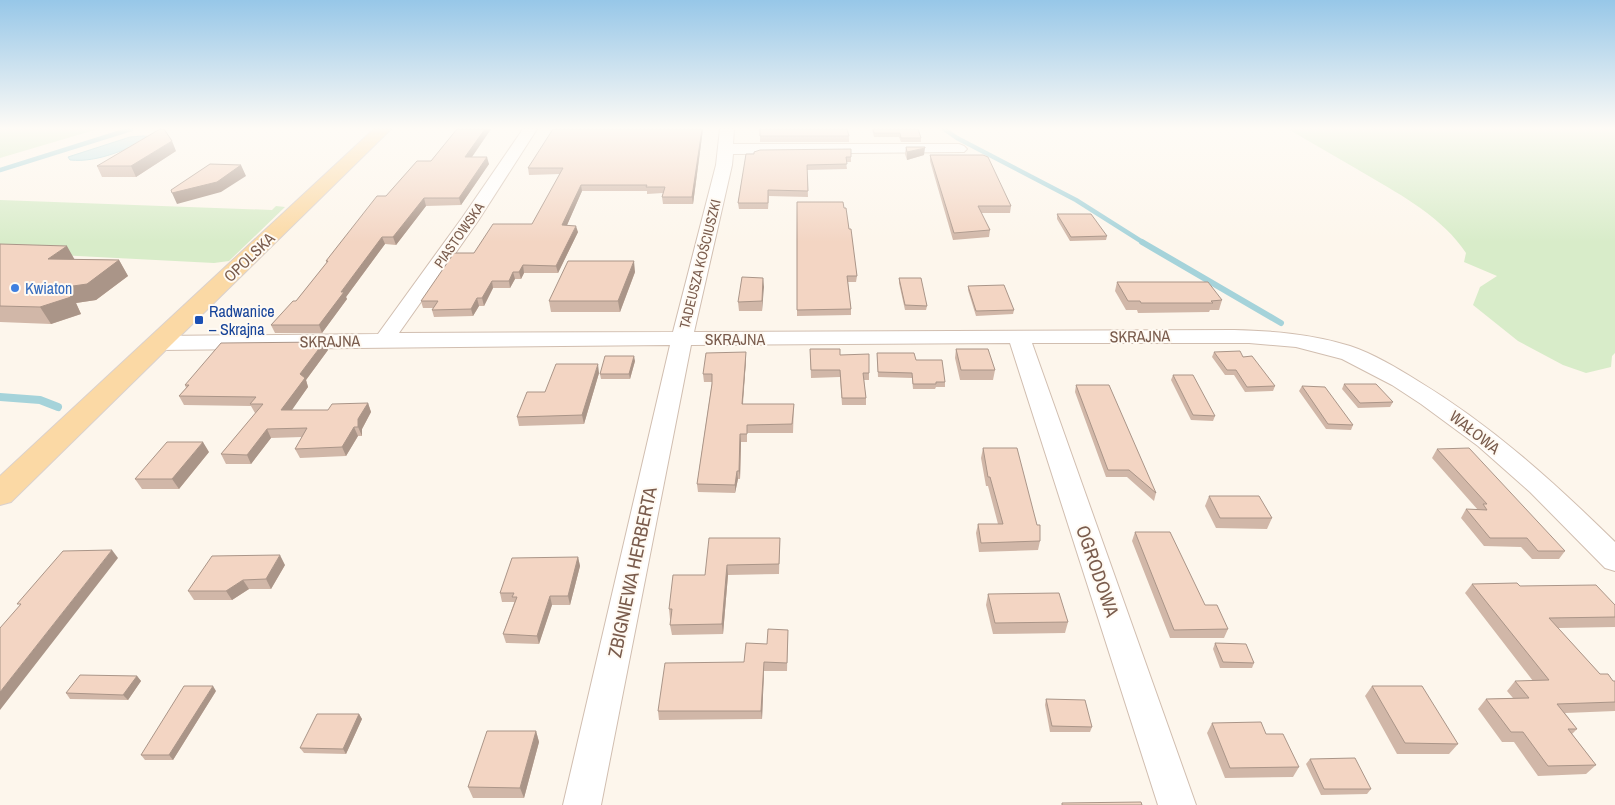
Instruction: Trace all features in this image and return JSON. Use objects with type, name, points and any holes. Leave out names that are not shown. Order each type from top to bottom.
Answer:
[{"type":"main road","name":"OPOLSKA","points":[[0,494],[344,167]]},
{"type":"street","name":"PIASTOWSKA","points":[[384,340],[469,221],[505,167]]},
{"type":"street","name":"TADEUSZA KOŚCIUSZKI","points":[[681,339],[723,167]]},
{"type":"street","name":"SKRAJNA","points":[[159,343],[384,340],[1252,336],[1310,342]]},
{"type":"street","name":"OGRODOWA","points":[[1019,337],[1177,805]]},
{"type":"street","name":"ZBIGNIEWA HERBERTA","points":[[582,805],[681,339]]},
{"type":"street","name":"WAŁOWA","points":[[1310,342],[1343,352],[1383,371],[1424,394],[1463,421],[1518,466],[1615,560]]},
{"type":"green space","points":[[1352,167],[1615,167],[1615,353],[1612,356],[1611,367],[1586,373],[1563,365],[1518,341],[1473,305],[1480,287],[1497,276],[1464,262],[1466,253],[1457,240],[1434,218],[1394,191]]},
{"type":"green space","points":[[0,200],[272,210],[276,206],[285,207],[229,261],[214,263],[0,252]]},
{"type":"building","points":[[206,167],[239,167],[217,182],[172,193],[171,190]]},
{"type":"building","points":[[412,167],[480,167],[459,198],[424,198],[393,237],[382,237],[319,325],[271,325],[293,301],[296,301],[377,196],[386,196]]},
{"type":"building","points":[[696,167],[692,197],[662,197],[665,187],[646,187],[647,185],[581,185],[562,225],[576,226],[556,266],[523,265],[519,272],[513,272],[509,281],[492,281],[482,298],[477,298],[471,309],[432,310],[438,301],[421,301],[454,253],[474,253],[493,224],[532,224],[563,168],[528,168]]},
{"type":"building","points":[[744,167],[807,167],[808,191],[768,190],[768,203],[738,203]]},
{"type":"building","points":[[934,167],[992,167],[1011,206],[978,206],[990,230],[954,233]]},
{"type":"building","points":[[797,202],[843,202],[844,208],[846,208],[849,229],[851,229],[857,276],[847,276],[851,309],[797,310]]},
{"type":"building","points":[[1057,214],[1091,214],[1107,236],[1071,237]]},
{"type":"building","points":[[0,244],[67,246],[48,259],[119,260],[87,284],[66,287],[71,297],[40,307],[0,306]]},
{"type":"building","points":[[568,261],[634,261],[618,301],[549,301]]},
{"type":"building","points":[[742,277],[763,278],[762,301],[738,302]]},
{"type":"building","points":[[899,278],[921,278],[927,306],[905,305]]},
{"type":"building","points":[[1117,282],[1208,282],[1222,300],[1211,301],[1213,303],[1141,303],[1140,301],[1128,301]]},
{"type":"building","points":[[1004,285],[1014,310],[976,311],[968,286]]},
{"type":"building","points":[[324,342],[300,374],[305,378],[281,410],[328,410],[332,404],[368,403],[358,419],[358,427],[354,427],[342,447],[295,449],[307,428],[267,429],[247,455],[221,454],[263,404],[250,404],[256,397],[179,396],[189,385],[185,385],[221,343]]},
{"type":"building","points":[[810,349],[840,349],[840,355],[869,354],[869,373],[863,373],[866,398],[842,398],[840,370],[811,370]]},
{"type":"building","points":[[956,349],[988,349],[995,370],[961,370]]},
{"type":"building","points":[[1240,351],[1243,357],[1252,356],[1275,386],[1247,387],[1236,370],[1227,370],[1214,352]]},
{"type":"building","points":[[746,352],[742,404],[794,404],[792,424],[747,425],[747,434],[740,434],[739,471],[737,471],[735,485],[697,484],[712,384],[712,374],[703,374],[706,353]]},
{"type":"building","points":[[877,353],[914,353],[916,360],[942,360],[945,382],[913,384],[912,373],[878,372]]},
{"type":"building","points":[[605,356],[634,356],[629,374],[600,374]]},
{"type":"building","points":[[556,364],[598,364],[582,415],[517,417],[527,392],[545,392]]},
{"type":"building","points":[[1173,375],[1193,375],[1215,416],[1193,415]]},
{"type":"building","points":[[1344,384],[1376,384],[1393,402],[1360,403]]},
{"type":"building","points":[[1076,385],[1109,385],[1156,493],[1129,470],[1108,470]]},
{"type":"building","points":[[1302,386],[1325,387],[1353,425],[1328,424]]},
{"type":"building","points":[[167,442],[203,442],[172,479],[135,479]]},
{"type":"building","points":[[983,448],[1017,448],[1037,525],[1040,525],[1040,541],[981,543],[978,524],[1003,524],[990,477],[988,477]]},
{"type":"building","points":[[1469,448],[1565,551],[1538,551],[1527,538],[1490,538],[1466,509],[1487,510],[1483,504],[1487,504],[1437,449]]},
{"type":"building","points":[[1209,496],[1259,496],[1272,518],[1220,518]]},
{"type":"building","points":[[1135,532],[1170,532],[1205,605],[1217,605],[1228,629],[1174,630]]},
{"type":"building","points":[[709,538],[780,538],[779,564],[727,565],[722,624],[670,625],[672,609],[669,609],[673,575],[705,575]]},
{"type":"building","points":[[112,550],[0,692],[0,628],[21,604],[17,604],[63,551]]},
{"type":"building","points":[[280,555],[266,579],[243,580],[226,591],[188,591],[212,556]]},
{"type":"building","points":[[578,557],[568,596],[550,596],[537,636],[503,634],[517,597],[512,597],[514,593],[500,593],[512,558]]},
{"type":"building","points":[[1517,583],[1520,586],[1596,585],[1615,605],[1615,617],[1549,618],[1600,674],[1608,674],[1615,681],[1615,702],[1557,704],[1577,729],[1568,729],[1596,765],[1548,766],[1523,732],[1511,732],[1486,699],[1529,698],[1515,681],[1549,680],[1472,584]]},
{"type":"building","points":[[1059,593],[1068,622],[995,623],[988,594]]},
{"type":"building","points":[[768,629],[788,630],[787,663],[764,662],[761,711],[658,711],[665,663],[744,662],[746,643],[767,644]]},
{"type":"building","points":[[1215,643],[1246,644],[1254,663],[1223,662]]},
{"type":"building","points":[[80,675],[137,676],[123,695],[66,693]]},
{"type":"building","points":[[184,686],[213,686],[169,755],[141,755]]},
{"type":"building","points":[[1372,686],[1422,686],[1458,744],[1405,743]]},
{"type":"building","points":[[1046,699],[1085,700],[1092,727],[1052,726]]},
{"type":"building","points":[[317,714],[359,714],[343,749],[300,748]]},
{"type":"building","points":[[1261,722],[1266,734],[1283,734],[1299,767],[1230,768],[1212,723]]},
{"type":"building","points":[[487,731],[536,731],[520,788],[468,787]]},
{"type":"building","points":[[1355,758],[1371,789],[1324,789],[1310,759]]},
{"type":"building","points":[[1141,802],[1142,805],[1062,805],[1062,803]]},
{"type":"waterway","points":[[0,170],[11,167]]},
{"type":"waterway","points":[[1012,167],[1076,200],[1144,243]]},
{"type":"waterway","points":[[1142,242],[1281,323]]},
{"type":"waterway","points":[[0,397],[40,400],[58,407]]},
{"type":"place","name":"Kwiaton","points":[[15,288]]},
{"type":"place","name":"Radwanice – Skrajna","points":[[199,320]]}]
